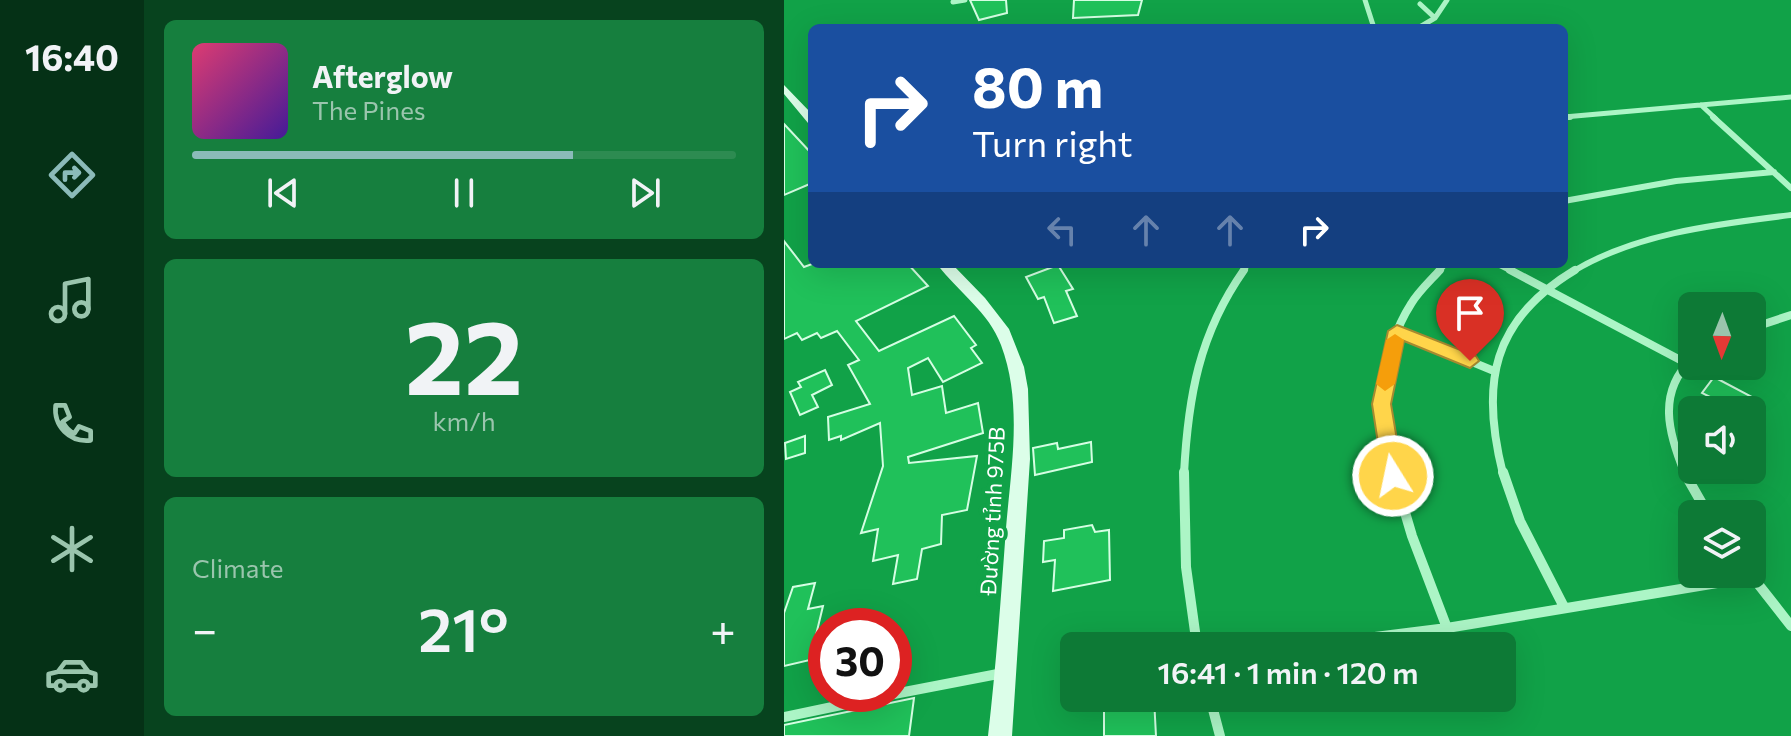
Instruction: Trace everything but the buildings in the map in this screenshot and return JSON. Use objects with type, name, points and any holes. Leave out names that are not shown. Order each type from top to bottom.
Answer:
[{"type":"main road","points":[[784,88],[808,116]]},
{"type":"main road","name":"Đường tỉnh 975B","points":[[948,268],[993,317],[1009,345],[1016,374],[1022,434],[1007,673],[1000,736]]},
{"type":"street","points":[[957,9],[952,1],[965,0]]},
{"type":"street","points":[[1365,0],[1373,24]]},
{"type":"street","points":[[1425,24],[1435,18],[1447,0]]},
{"type":"street","points":[[1420,4],[1435,18]]},
{"type":"street","points":[[1568,117],[1791,97]]},
{"type":"street","points":[[1780,98],[1791,106]]},
{"type":"street","points":[[1701,105],[1791,188]]},
{"type":"street","points":[[1568,200],[1663,183],[1774,172]]},
{"type":"street","points":[[1564,607],[1502,472],[1492,415],[1494,371],[1501,346],[1512,328],[1546,290],[1585,264],[1621,249],[1698,229],[1791,215]]},
{"type":"street","points":[[1194,632],[1186,587],[1184,492],[1191,414],[1213,318],[1245,268]]},
{"type":"street","points":[[1441,268],[1407,305],[1397,331],[1382,404],[1406,523],[1447,628]]},
{"type":"street","points":[[1505,268],[1678,356]]},
{"type":"street","points":[[1766,323],[1791,315]]},
{"type":"street","points":[[1397,331],[1494,371]]},
{"type":"street","points":[[1678,374],[1673,380],[1668,422],[1675,454],[1700,500]]},
{"type":"street","points":[[1415,632],[1678,588]]},
{"type":"street","points":[[1762,588],[1791,626]]},
{"type":"street","points":[[912,691],[1007,673]]},
{"type":"street","points":[[784,717],[808,712]]},
{"type":"street","points":[[1214,712],[1220,736]]},
{"type":"slow traffic","points":[[1385,384],[1395,340]]},
{"type":"route","points":[[1393,476],[1382,404],[1397,331],[1470,361]]}]
